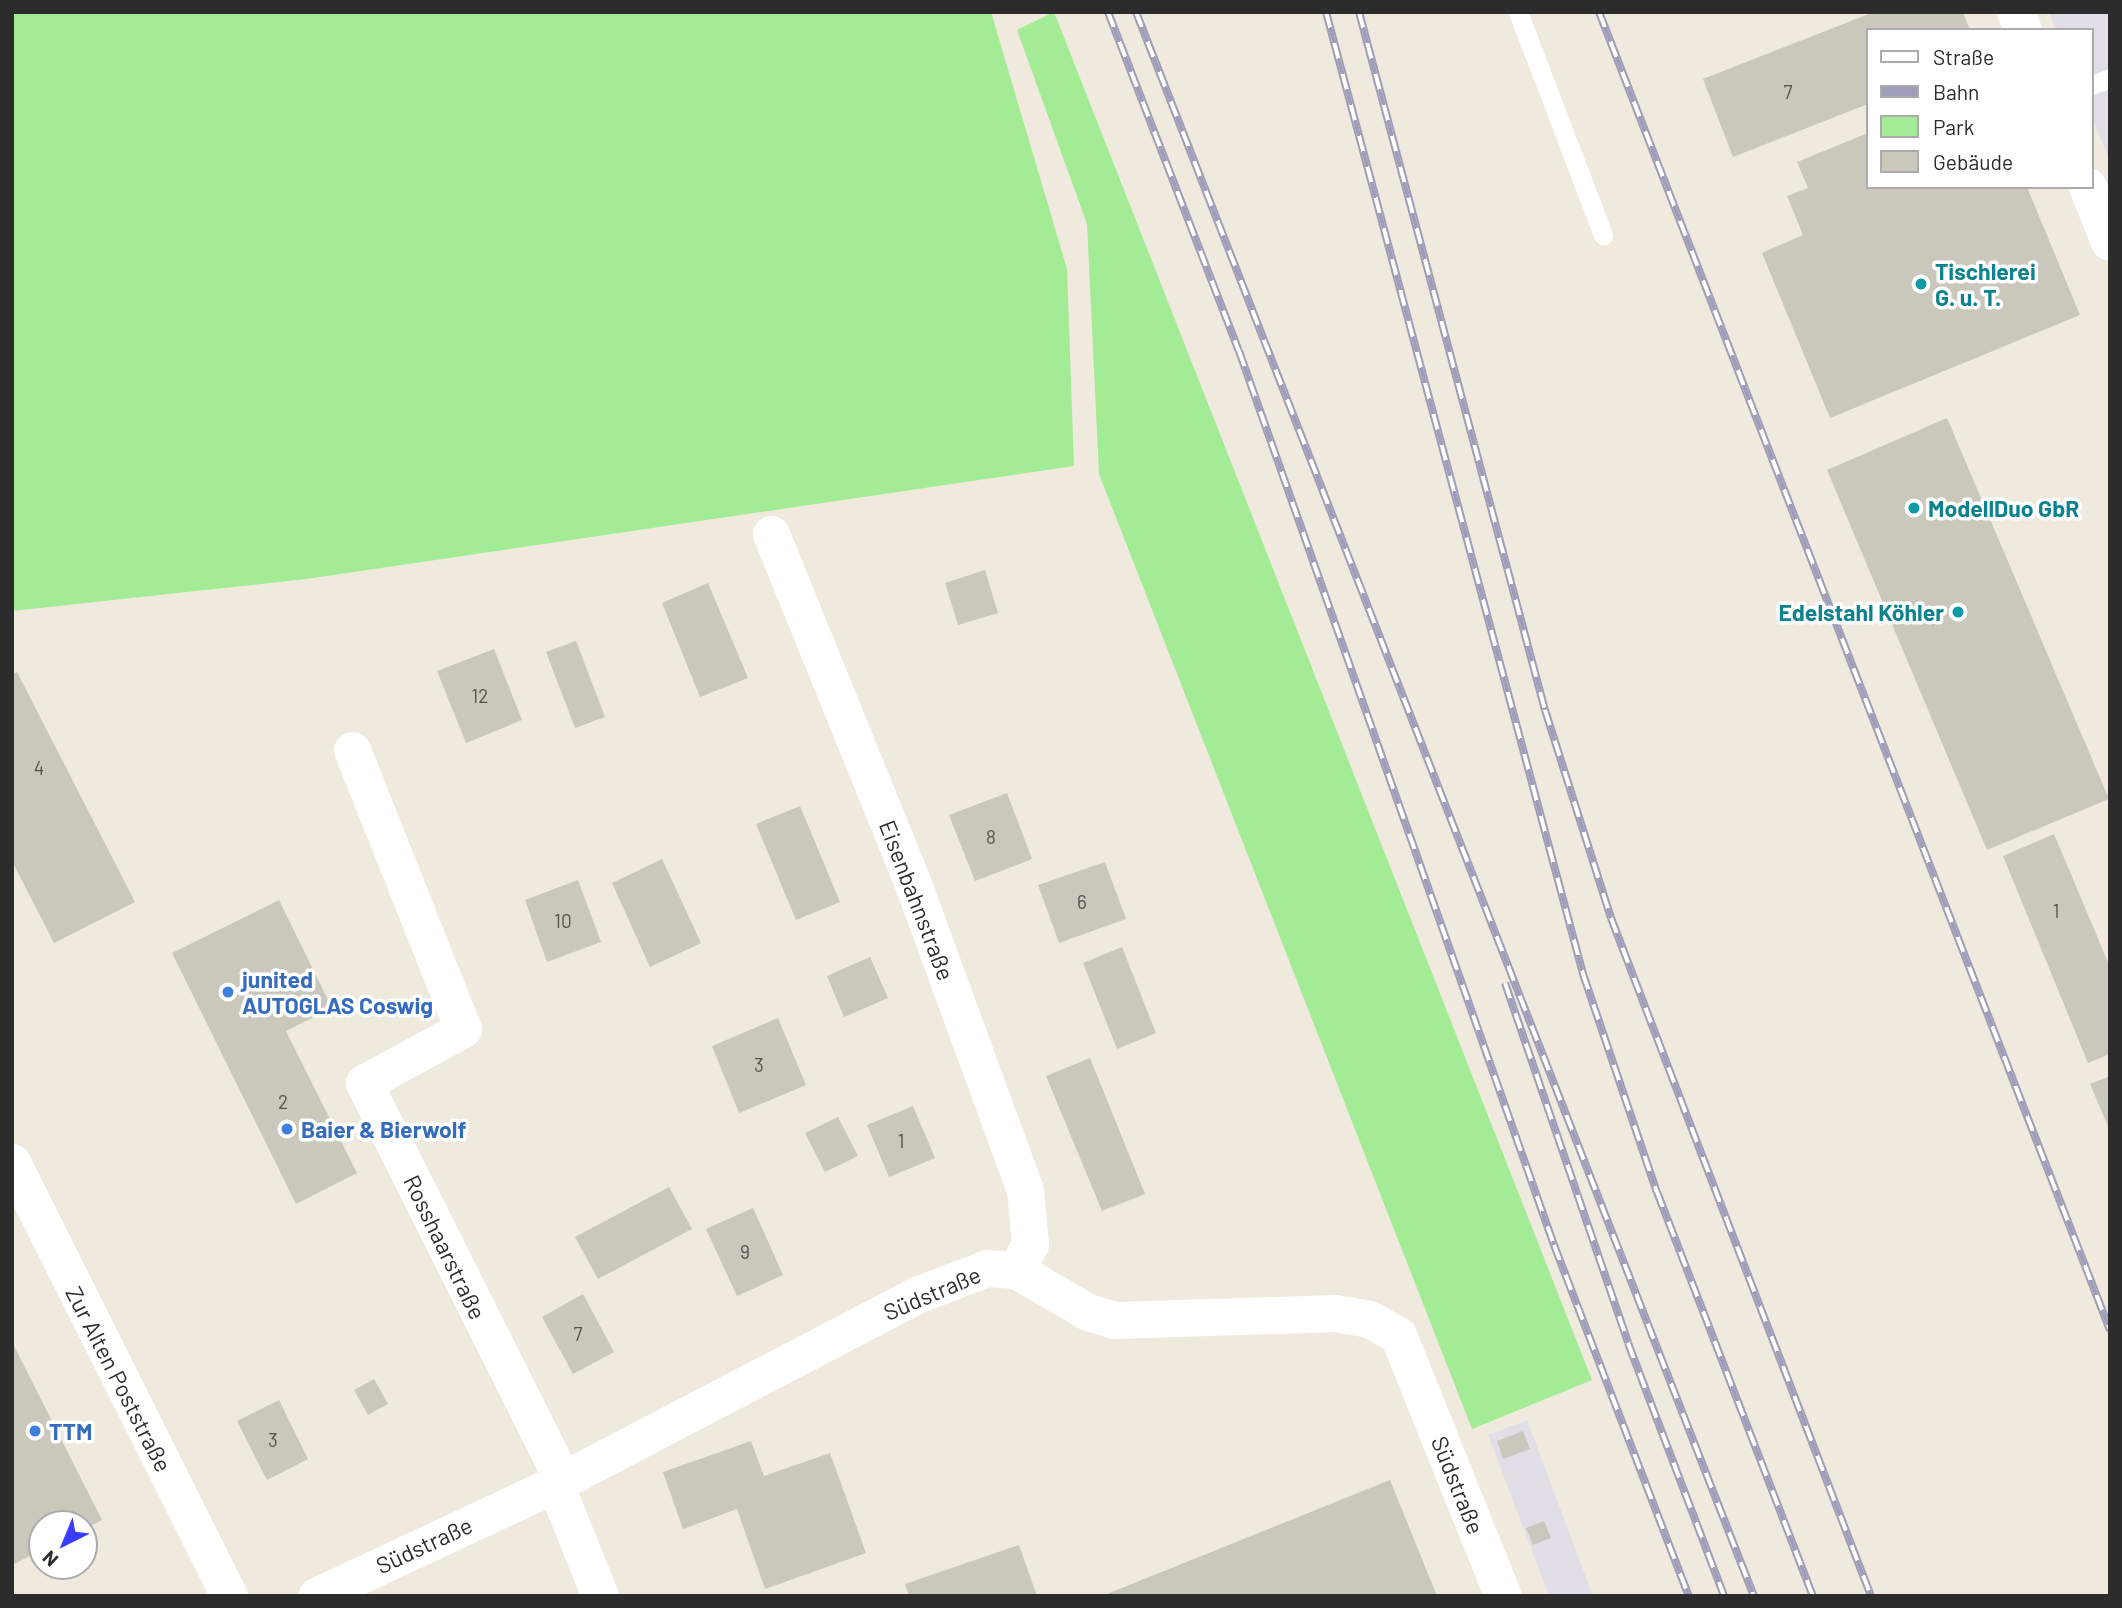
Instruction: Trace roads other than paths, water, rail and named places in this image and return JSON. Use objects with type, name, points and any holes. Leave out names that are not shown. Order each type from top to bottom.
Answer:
[{"type":"street","points":[[2016,12],[2023,28]]},
{"type":"street","points":[[2089,189],[2110,242]]},
{"type":"street","name":"Eisenbahnstraße","points":[[771,534],[913,884],[1025,1190],[1030,1244],[1016,1270]]},
{"type":"street","name":"Rosshaarstraße","points":[[352,750],[463,1029],[364,1083],[559,1482],[600,1596]]},
{"type":"street","name":"Zur Alten Poststraße","points":[[12,1162],[229,1596]]},
{"type":"street","name":"Südstraße","points":[[316,1596],[559,1482],[951,1279],[988,1268],[1016,1270],[1088,1312],[1115,1320],[1335,1313],[1369,1319],[1398,1335],[1503,1596]]},
{"type":"lane","points":[[1518,12],[1603,235]]},
{"type":"railway","points":[[1108,12],[1239,351],[1554,1245],[1689,1596]]},
{"type":"railway","points":[[1136,12],[1754,1596]]},
{"type":"railway","points":[[1326,12],[1583,974],[1657,1192],[1813,1596]]},
{"type":"railway","points":[[1359,12],[1545,710],[1611,918],[1871,1596]]},
{"type":"railway","points":[[1599,12],[2110,1330]]},
{"type":"railway","points":[[1505,983],[1628,1343],[1724,1596]]},
{"type":"place","name":"Tischlerei G. u. T.","points":[[1921,284]]},
{"type":"place","name":"ModellDuo GbR","points":[[1914,508]]},
{"type":"place","name":"Edelstahl Köhler","points":[[1958,612]]},
{"type":"place","name":"junited AUTOGLAS Coswig","points":[[228,992]]},
{"type":"place","name":"Baier & Bierwolf","points":[[287,1129]]},
{"type":"place","name":"TTM","points":[[35,1431]]}]
